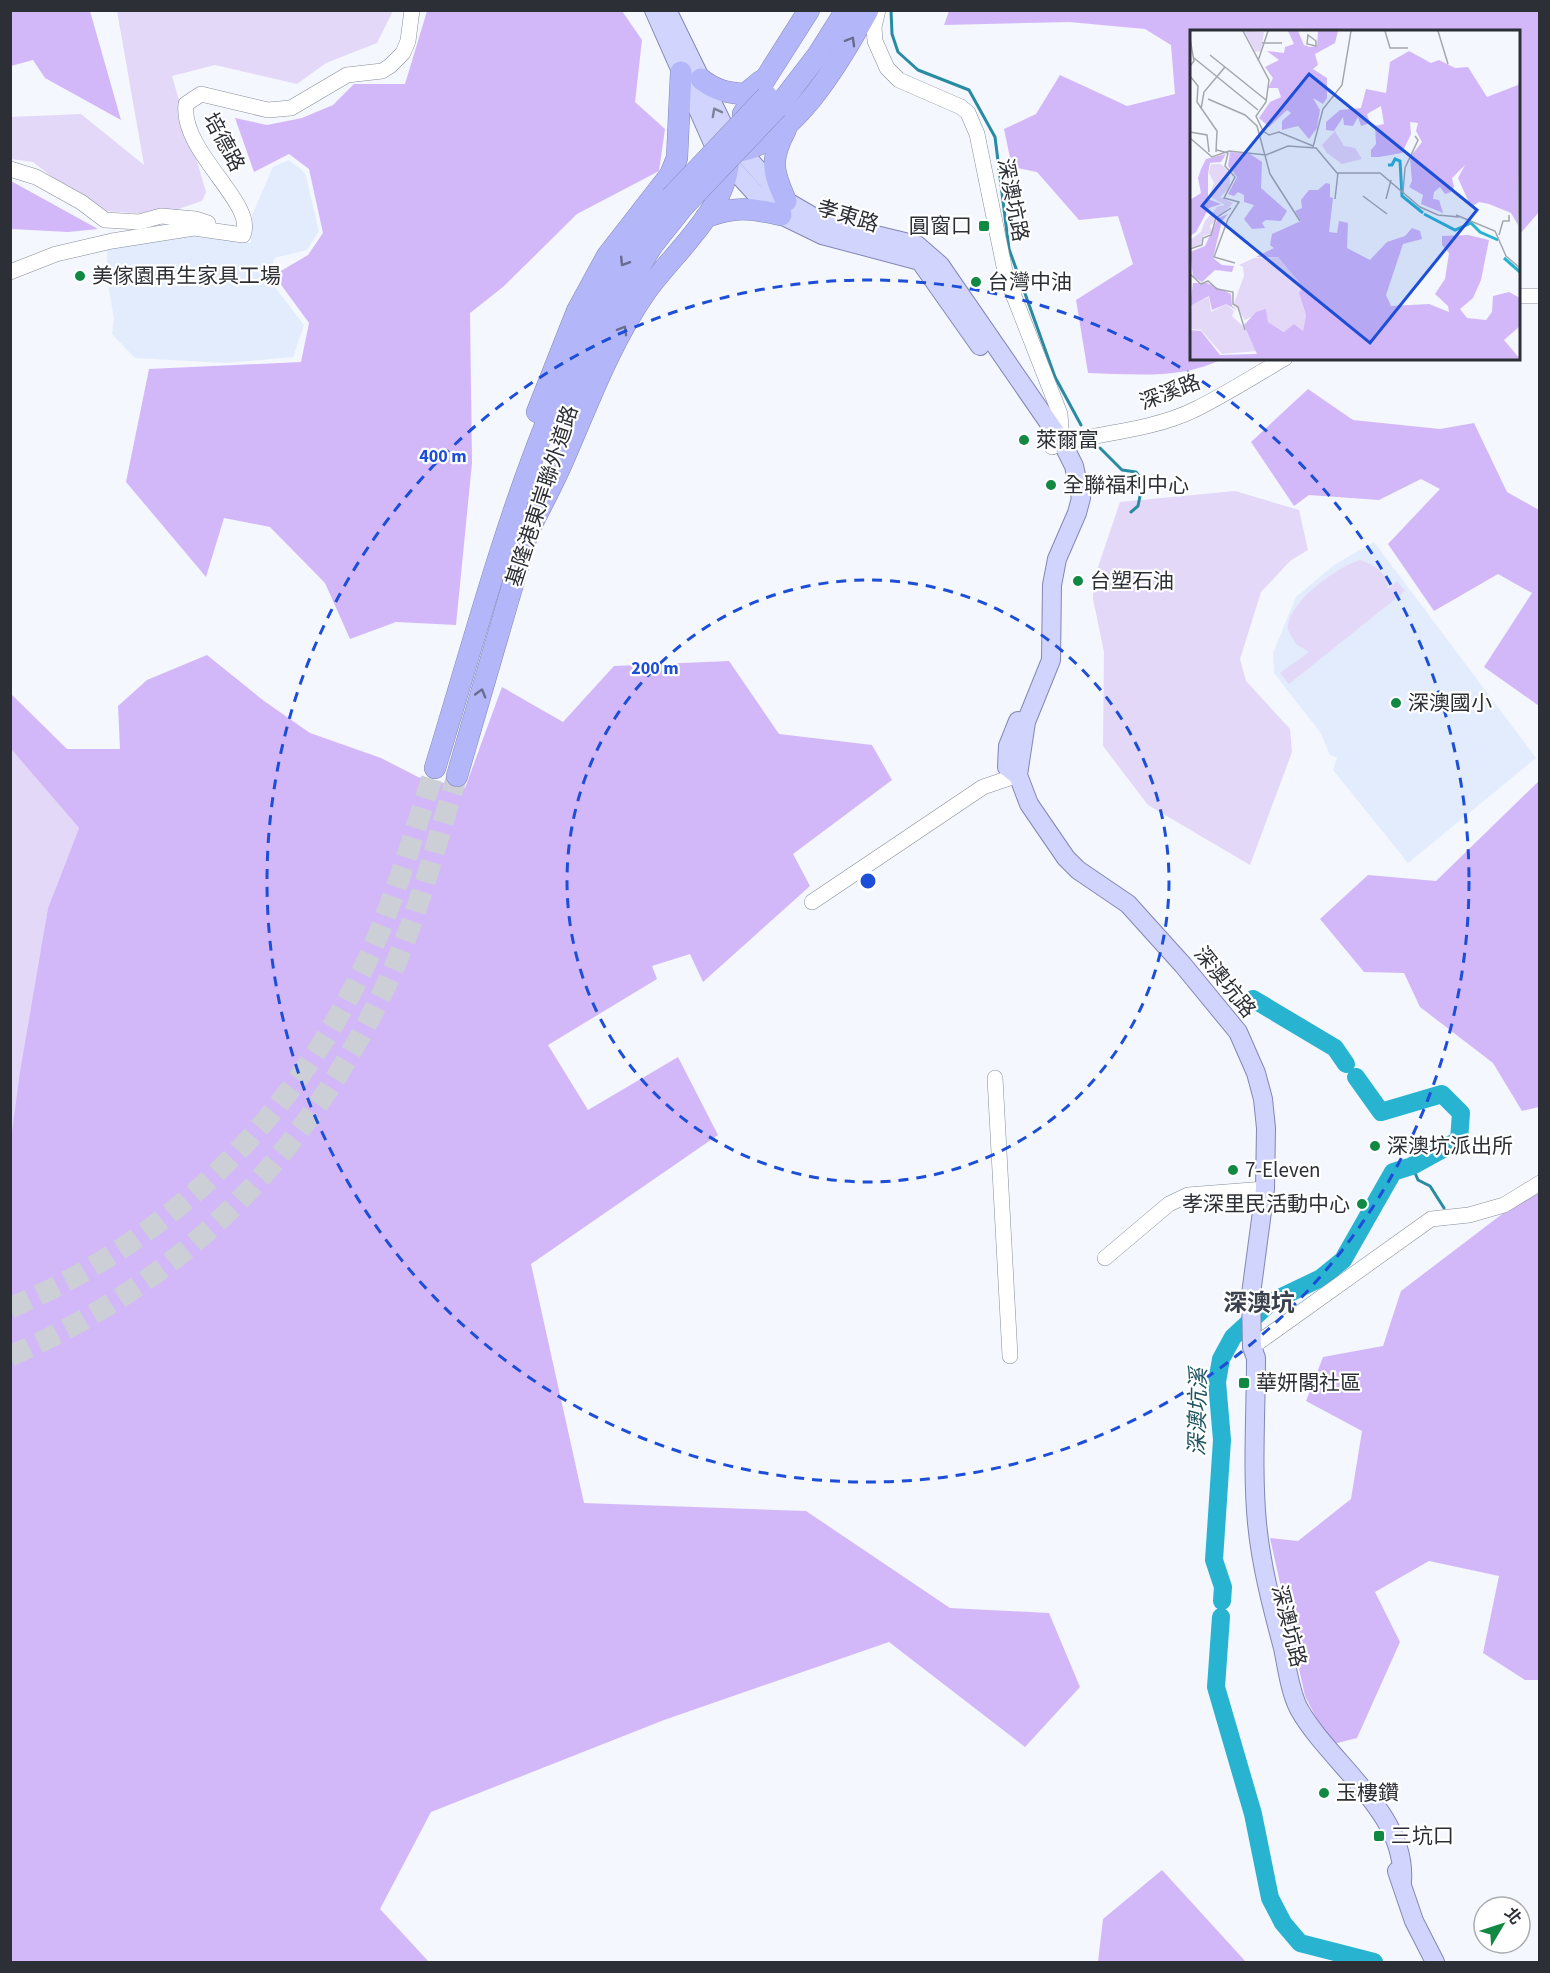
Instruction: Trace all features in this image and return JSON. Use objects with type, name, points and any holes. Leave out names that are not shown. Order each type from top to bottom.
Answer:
[{"type":"highway","points":[[492,580],[513,476],[551,372],[577,311],[607,256],[645,204],[670,175],[677,158],[691,76],[726,93],[745,94],[762,80],[809,10]]},
{"type":"highway","name":"基隆港東岸聯外道路","points":[[818,58],[830,10]]},
{"type":"highway","name":"基隆港東岸聯外道路","points":[[435,768],[492,580],[533,458],[581,339],[635,245],[772,102],[818,58],[846,10]]},
{"type":"highway","points":[[706,217],[730,208],[784,208],[774,177],[774,154],[786,129],[811,99],[818,58],[868,10]]},
{"type":"highway","points":[[527,534],[562,463],[603,364],[644,294],[706,217],[726,182],[729,151],[776,61]]},
{"type":"highway","points":[[645,204],[705,156],[765,143],[811,99]]},
{"type":"highway","name":"基隆港東岸聯外道路","points":[[457,776],[527,534],[562,424],[618,302],[677,202]]},
{"type":"main road","name":"孝東路","points":[[654,10],[729,151],[756,194],[784,208],[822,235],[920,261],[1057,445]]},
{"type":"main road","name":"孝東路","points":[[667,10],[691,76]]},
{"type":"main road","name":"深澳坑路","points":[[1057,445],[1074,466],[1081,498],[1057,559],[1052,585],[1051,660],[1026,722],[1018,775],[1029,804],[1066,858],[1128,904],[1238,1032],[1263,1099],[1266,1128],[1265,1189],[1251,1294],[1252,1342],[1256,1358],[1257,1521],[1271,1603],[1297,1706],[1325,1748],[1374,1802],[1387,1822],[1404,1861],[1402,1881],[1414,1921],[1435,1962]]},
{"type":"street","name":"培德路","points":[[227,233],[243,235],[246,219],[242,209],[224,187],[191,135],[185,118],[186,104],[201,94],[268,110],[291,108],[347,75],[382,71],[403,53],[408,41],[412,10]]},
{"type":"street","name":"深澳坑路","points":[[878,10],[874,27],[875,41],[887,68],[899,80],[961,107],[972,119],[1006,276],[1060,414],[1057,445]]},
{"type":"street","points":[[10,169],[44,182],[81,202],[105,220],[139,222],[161,216],[196,219],[227,233]]},
{"type":"street","points":[[10,272],[56,254],[112,241],[194,228],[227,233]]},
{"type":"street","points":[[1520,296],[1539,296]]},
{"type":"street","name":"深溪路","points":[[1057,445],[1196,409],[1282,360]]},
{"type":"street","points":[[812,902],[983,787],[1018,775]]},
{"type":"street","points":[[995,1078],[1010,1356]]},
{"type":"street","points":[[1252,1342],[1431,1219],[1469,1215],[1504,1205],[1539,1183]]},
{"type":"street","points":[[1105,1258],[1169,1204],[1188,1195],[1265,1189]]},
{"type":"shaded area","points":[[11,10],[90,11],[121,120],[45,78],[33,60],[11,66]]},
{"type":"shaded area","points":[[117,11],[393,11],[377,43],[326,63],[297,84],[215,65],[172,76],[206,192],[202,201],[161,215],[105,211],[61,184],[33,162],[11,159],[10,117],[81,114],[144,165]]},
{"type":"shaded area","points":[[427,11],[622,11],[642,40],[635,102],[665,129],[659,171],[577,214],[503,287],[470,313],[472,463],[456,625],[396,622],[350,639],[325,583],[270,527],[224,518],[206,577],[126,482],[149,369],[301,362],[309,323],[274,275],[308,255],[323,233],[309,169],[289,154],[254,172],[235,118],[267,125],[302,118],[333,105],[354,84],[405,84]]},
{"type":"shaded area","points":[[949,11],[1539,11],[1539,212],[1520,234],[1520,30],[1190,30],[1190,360],[1220,360],[1207,366],[1174,373],[1139,375],[1088,373],[1076,300],[1133,264],[1118,216],[1079,220],[1037,172],[1012,167],[1004,129],[1036,114],[1060,75],[1127,106],[1175,94],[1171,45],[1145,29],[1069,22],[944,25]]},
{"type":"shaded area","points":[[289,160],[305,173],[319,231],[307,250],[274,258],[270,281],[304,325],[293,357],[226,363],[135,358],[112,334],[114,319],[109,290],[107,249],[193,232],[251,243],[252,215],[273,167]]},
{"type":"shaded area","points":[[11,181],[98,229],[68,232],[11,229]]},
{"type":"shaded area","points":[[1308,389],[1353,420],[1440,429],[1474,423],[1507,492],[1539,510],[1539,706],[1484,667],[1532,593],[1498,574],[1434,611],[1388,544],[1440,489],[1421,479],[1379,500],[1309,495],[1294,506],[1251,442]]},
{"type":"shaded area","points":[[1235,491],[1299,510],[1308,550],[1290,561],[1261,592],[1240,659],[1246,681],[1290,729],[1292,752],[1250,865],[1148,805],[1103,746],[1104,652],[1093,599],[1094,579],[1120,502]]},
{"type":"shaded area","name":"深澳國小","points":[[1374,542],[1536,758],[1408,863],[1333,770],[1337,758],[1330,755],[1320,732],[1274,673],[1273,653],[1296,597],[1334,565]]},
{"type":"shaded area","points":[[1360,560],[1371,564],[1383,574],[1388,589],[1397,581],[1405,591],[1289,684],[1280,673],[1309,652],[1296,644],[1288,630],[1289,620],[1295,609],[1327,578]]},
{"type":"shaded area","points":[[207,655],[264,701],[310,733],[381,758],[418,777],[465,788],[502,687],[563,722],[614,666],[729,661],[779,734],[872,745],[892,780],[793,854],[810,886],[703,982],[690,954],[652,966],[657,979],[548,1045],[588,1110],[678,1057],[718,1135],[531,1264],[584,1503],[806,1511],[950,1608],[1049,1613],[1080,1687],[1025,1747],[889,1642],[664,1720],[431,1812],[380,1909],[429,1962],[11,1962],[10,1147],[20,1072],[48,908],[79,828],[11,749],[10,693],[67,749],[120,749],[118,706],[147,680]]},
{"type":"shaded area","points":[[11,749],[79,828],[48,908],[11,1153]]},
{"type":"shaded area","points":[[1539,781],[1539,1107],[1522,1111],[1493,1063],[1420,1007],[1404,973],[1364,972],[1320,919],[1368,875],[1436,881]]},
{"type":"shaded area","points":[[1539,1190],[1539,1680],[1525,1680],[1483,1653],[1499,1576],[1429,1561],[1375,1592],[1400,1642],[1357,1738],[1330,1745],[1305,1696],[1270,1538],[1298,1541],[1351,1499],[1362,1431],[1306,1401],[1323,1357],[1383,1346],[1401,1291],[1514,1205]]},
{"type":"shaded area","points":[[1162,1870],[1246,1962],[1098,1962],[1103,1919]]},
{"type":"waterway","points":[[891,10],[892,34],[898,52],[918,70],[969,90],[995,137],[1009,249],[1055,377],[1081,425]]},
{"type":"waterway","points":[[1100,448],[1122,470],[1136,472],[1143,481],[1138,506],[1131,512]]},
{"type":"waterway","name":"深澳坑溪","points":[[1253,999],[1335,1048],[1346,1064]]},
{"type":"waterway","name":"深澳坑溪","points":[[1222,1601],[1223,1587],[1214,1560],[1222,1440],[1217,1382],[1221,1359],[1233,1337],[1271,1302],[1321,1278],[1343,1260],[1393,1172],[1412,1166],[1459,1140],[1461,1113],[1442,1094],[1381,1112],[1356,1077]]},
{"type":"waterway","points":[[1412,1166],[1418,1180],[1430,1186],[1444,1208]]},
{"type":"waterway","name":"深澳坑溪","points":[[1221,1617],[1216,1687],[1253,1814],[1270,1898],[1283,1923],[1300,1943],[1374,1962]]},
{"type":"tunnel","points":[[10,1308],[68,1280],[122,1248],[173,1211],[219,1170],[262,1124],[301,1075],[335,1022],[365,965],[394,892],[435,768]]},
{"type":"tunnel","points":[[10,1356],[75,1325],[135,1288],[189,1247],[239,1200],[285,1150],[325,1094],[361,1034],[393,970],[420,898],[457,776]]},
{"type":"place","name":"圓窗口","points":[[984,226]]},
{"type":"place","name":"美傢園再生家具工場","points":[[80,276]]},
{"type":"place","name":"台灣中油","points":[[976,282]]},
{"type":"place","name":"萊爾富","points":[[1024,440]]},
{"type":"place","name":"全聯福利中心","points":[[1051,485]]},
{"type":"place","name":"台塑石油","points":[[1078,581]]},
{"type":"place","name":"深澳國小","points":[[1396,703]]},
{"type":"place","name":"深澳坑派出所","points":[[1375,1146]]},
{"type":"place","name":"7-Eleven","points":[[1233,1170]]},
{"type":"place","name":"孝深里民活動中心","points":[[1362,1204]]},
{"type":"place","name":"華妍閣社區","points":[[1244,1383]]},
{"type":"place","name":"玉樓鑽","points":[[1324,1793]]},
{"type":"place","name":"三坑口","points":[[1379,1836]]},
{"type":"district","name":"深澳坑","points":[[1259,1303]]}]
